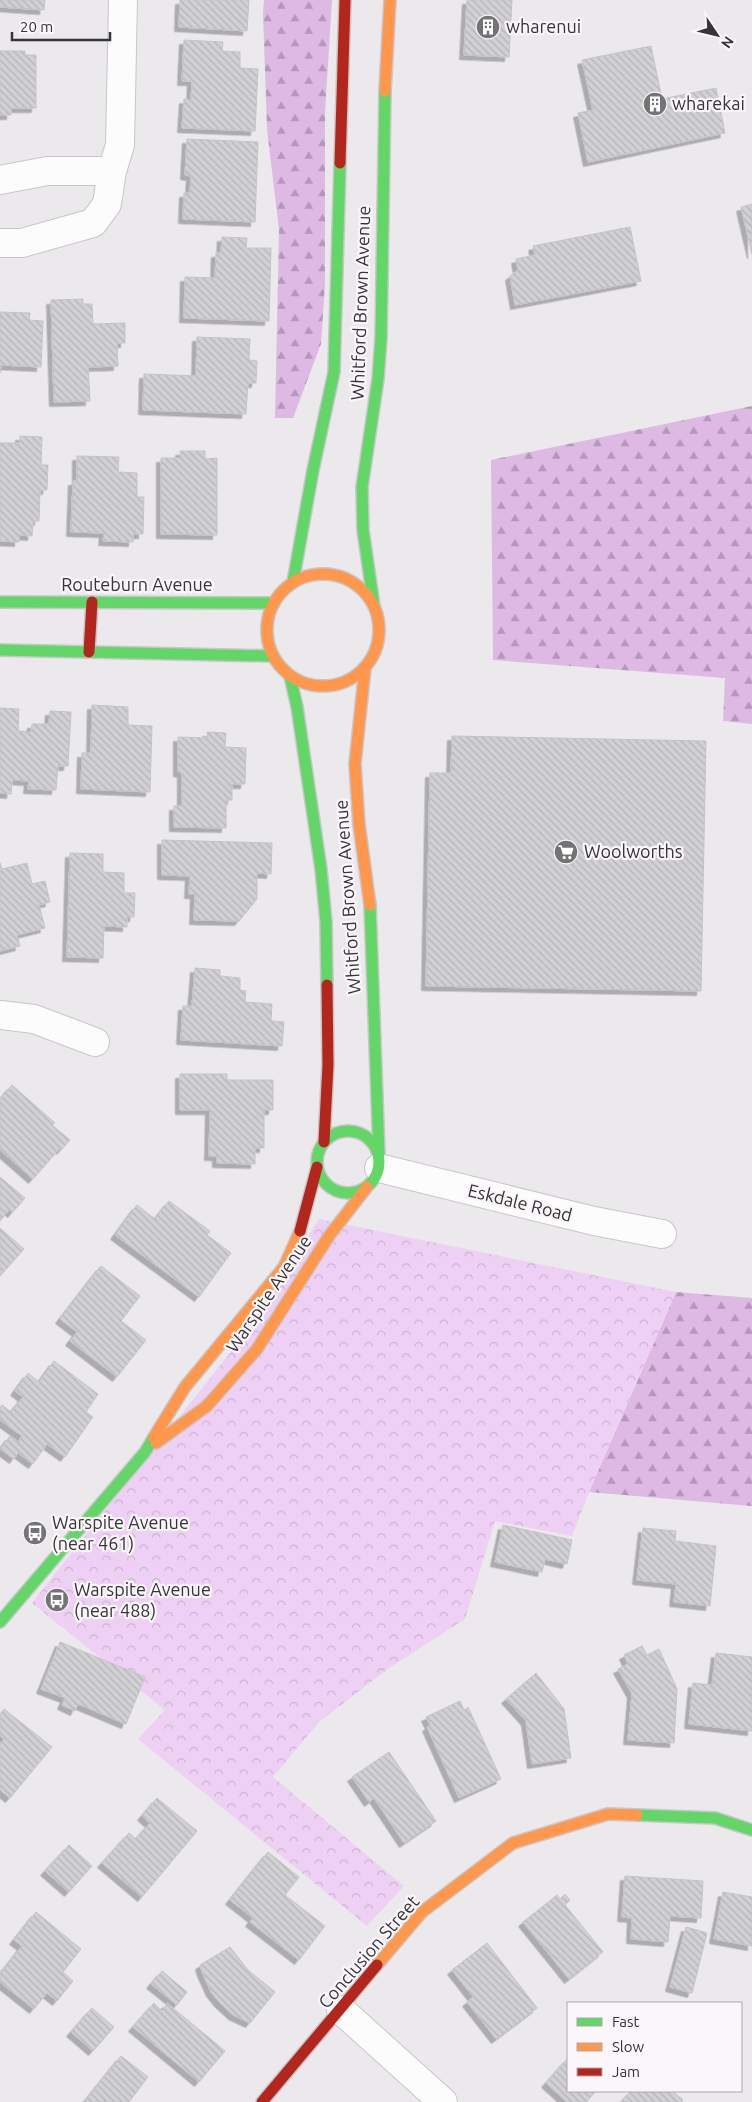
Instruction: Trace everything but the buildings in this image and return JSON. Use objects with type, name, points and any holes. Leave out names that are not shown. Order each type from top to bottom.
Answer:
[{"type":"main road","name":"Whitford Brown Avenue","points":[[293,582],[334,372],[337,335],[345,0]]},
{"type":"main road","name":"Whitford Brown Avenue","points":[[374,606],[363,530],[362,487],[378,379],[381,338],[385,77],[390,0]]},
{"type":"main road","points":[[320,574],[339,576],[356,584],[364,591],[374,606],[380,624],[375,652],[364,668],[350,680],[333,686],[315,686],[290,676],[272,656],[267,638],[270,611],[274,603],[286,588],[302,578],[320,574]]},
{"type":"main road","name":"Routeburn Avenue","points":[[0,602],[274,603]]},
{"type":"main road","points":[[88,652],[92,602]]},
{"type":"main road","points":[[0,650],[272,656]]},
{"type":"main road","name":"Whitford Brown Avenue","points":[[364,668],[356,764],[359,824],[370,906],[375,1170]]},
{"type":"main road","name":"Whitford Brown Avenue","points":[[290,676],[297,707],[321,869],[326,922],[328,1065],[324,1142]]},
{"type":"main road","points":[[352,1130],[369,1138],[375,1170],[357,1192],[339,1192],[325,1182],[317,1166],[318,1154],[324,1142],[339,1132],[352,1130]]},
{"type":"main road","name":"Warspite Avenue","points":[[0,1622],[145,1452],[185,1387],[284,1267],[303,1224],[317,1166]]},
{"type":"main road","name":"Warspite Avenue","points":[[145,1452],[207,1406],[257,1349],[329,1236],[375,1170]]},
{"type":"main road","name":"Conclusion Street","points":[[262,2102],[422,1912],[513,1843],[608,1814],[715,1818],[752,1830]]},
{"type":"street","points":[[0,243],[22,243],[93,223],[107,204],[112,171],[120,144],[124,0]]},
{"type":"street","points":[[0,180],[48,171],[112,171]]},
{"type":"street","points":[[0,1015],[34,1019],[95,1042]]},
{"type":"street","name":"Eskdale Road","points":[[375,1170],[594,1221],[662,1234]]},
{"type":"street","points":[[341,2010],[443,2102]]},
{"type":"green space","points":[[264,0],[332,0],[325,112],[325,284],[321,344],[293,418],[275,418],[279,230],[267,129]]},
{"type":"green space","points":[[752,406],[752,724],[723,721],[725,678],[493,660],[491,460]]},
{"type":"green space","points":[[319,1219],[676,1292],[589,1492],[572,1536],[495,1521],[465,1619],[389,1668],[319,1722],[273,1777],[404,1886],[367,1926],[138,1739],[165,1710],[32,1603],[260,1315]]},
{"type":"green space","points":[[676,1292],[752,1298],[752,1506],[589,1492]]},
{"type":"traffic: fast","points":[[374,606],[363,530],[362,487],[378,379],[381,338],[385,91]]},
{"type":"traffic: fast","points":[[293,582],[313,470],[334,372],[340,163]]},
{"type":"traffic: fast","points":[[0,602],[274,603]]},
{"type":"traffic: fast","points":[[0,650],[272,656]]},
{"type":"traffic: fast","points":[[290,676],[297,707],[321,869],[326,922],[327,985]]},
{"type":"traffic: fast","points":[[370,905],[379,1154]]},
{"type":"traffic: fast","points":[[342,1131],[354,1131],[370,1140],[377,1150],[379,1162],[377,1174],[370,1184],[354,1193],[342,1193],[331,1188],[322,1179],[317,1168],[317,1156],[322,1145],[331,1136],[342,1131]]},
{"type":"traffic: fast","points":[[0,1622],[145,1452],[154,1437]]},
{"type":"traffic: fast","points":[[637,1815],[715,1818],[752,1830]]},
{"type":"traffic: slow","points":[[385,91],[390,0]]},
{"type":"traffic: slow","points":[[323,574],[345,578],[363,590],[375,608],[379,630],[375,652],[363,670],[345,682],[323,686],[301,682],[283,670],[271,652],[267,630],[271,608],[283,590],[301,578],[323,574]]},
{"type":"traffic: slow","points":[[365,668],[355,764],[359,824],[370,905]]},
{"type":"traffic: slow","points":[[156,1443],[207,1406],[257,1349],[329,1236],[367,1187]]},
{"type":"traffic: slow","points":[[154,1437],[185,1387],[284,1267],[300,1231]]},
{"type":"traffic: slow","points":[[377,1965],[422,1912],[513,1843],[608,1814],[637,1815]]},
{"type":"traffic: jam","points":[[340,163],[345,0]]},
{"type":"traffic: jam","points":[[89,652],[92,602]]},
{"type":"traffic: jam","points":[[324,1142],[328,1065],[327,985]]},
{"type":"traffic: jam","points":[[300,1231],[317,1167]]},
{"type":"traffic: jam","points":[[262,2102],[377,1965]]},
{"type":"place","name":"wharenui","points":[[488,27]]},
{"type":"place","name":"wharekai","points":[[655,104]]},
{"type":"place","name":"Woolworths","points":[[566,852]]},
{"type":"place","name":"Warspite Avenue (near 461)","points":[[35,1533]]},
{"type":"place","name":"Warspite Avenue (near 488)","points":[[57,1600]]}]
